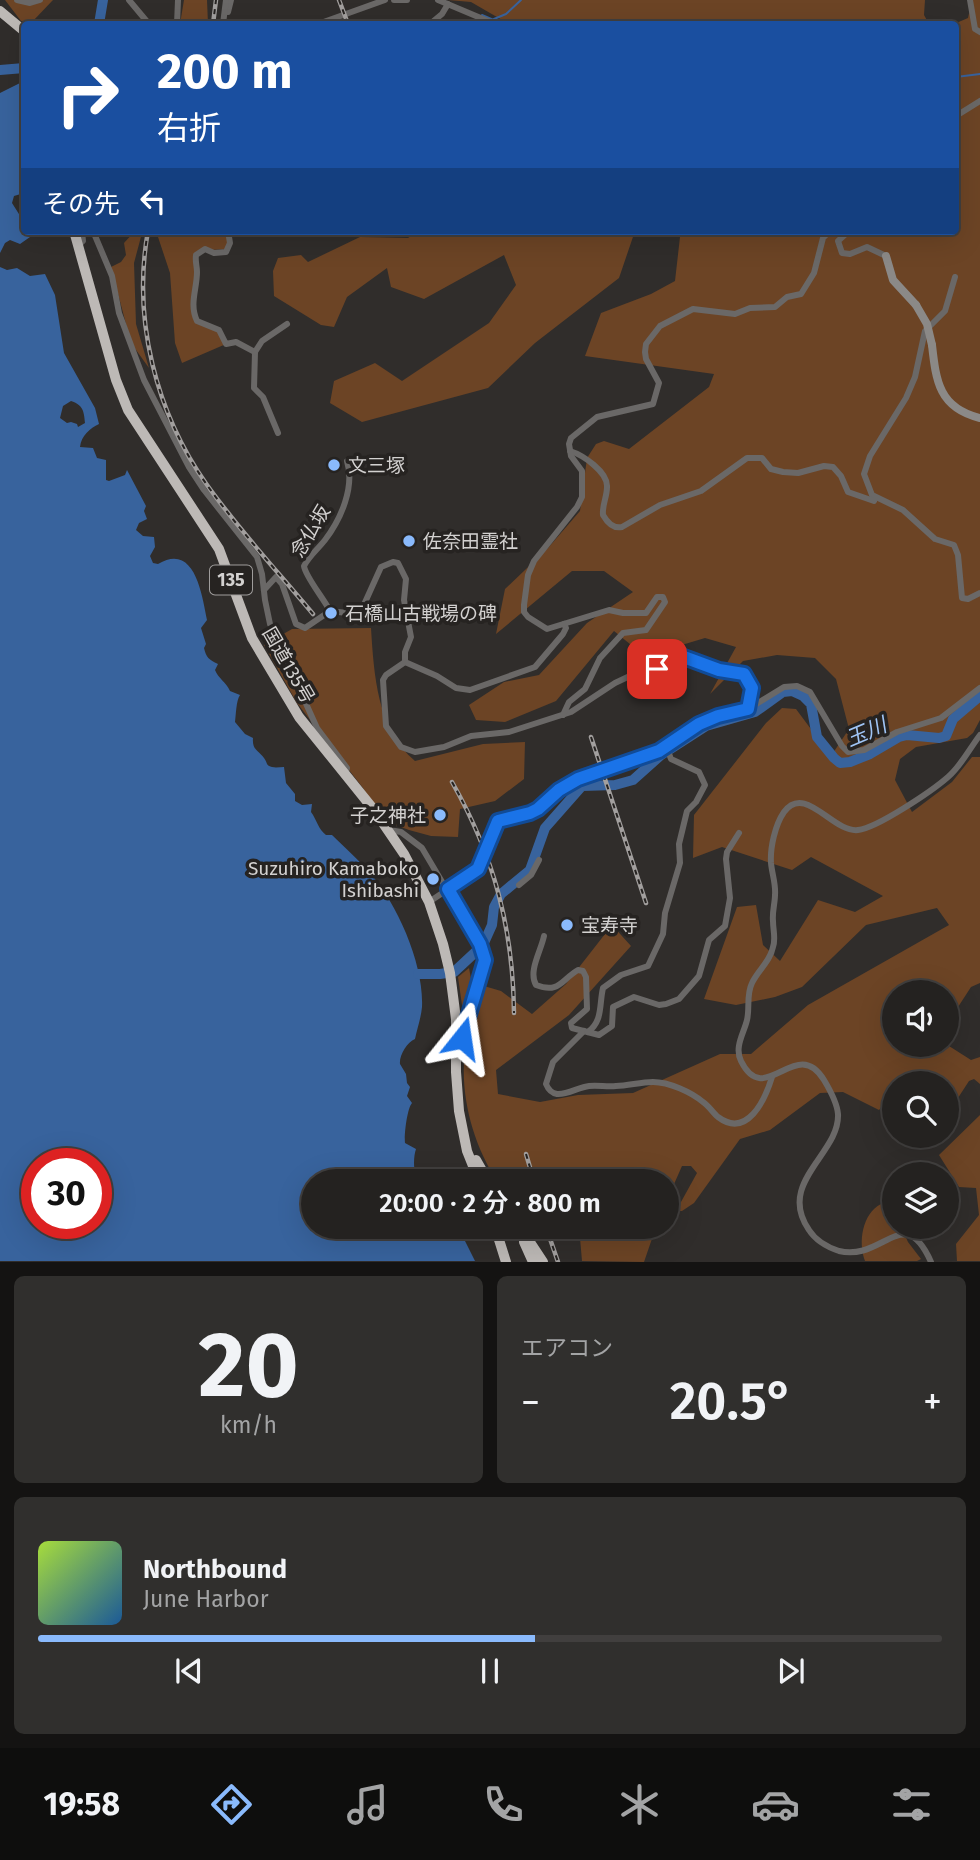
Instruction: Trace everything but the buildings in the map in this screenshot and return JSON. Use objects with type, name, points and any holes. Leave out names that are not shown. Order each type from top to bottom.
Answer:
[{"type":"highway","points":[[0,11],[21,28]]},
{"type":"highway","name":"国道135号","points":[[76,235],[116,380],[128,410],[219,549],[253,638],[305,726],[387,830],[430,904],[448,964],[456,1019],[459,1111],[463,1134],[475,1169]]},
{"type":"highway","name":"国道135号","points":[[459,1111],[480,1169]]},
{"type":"highway","points":[[463,1134],[480,1169]]},
{"type":"highway","points":[[499,1239],[506,1262]]},
{"type":"highway","points":[[521,1239],[531,1262]]},
{"type":"highway","points":[[525,1239],[543,1262]]},
{"type":"street","points":[[17,0],[22,3],[44,3],[48,0]]},
{"type":"street","points":[[129,0],[146,21]]},
{"type":"street","points":[[177,21],[178,0]]},
{"type":"street","points":[[224,21],[226,0]]},
{"type":"street","points":[[224,21],[231,0]]},
{"type":"street","points":[[328,21],[359,12],[385,0]]},
{"type":"street","points":[[394,0],[407,0]]},
{"type":"street","points":[[438,0],[488,21]]},
{"type":"street","points":[[970,0],[973,23],[975,29],[980,32]]},
{"type":"street","points":[[434,21],[448,4]]},
{"type":"street","points":[[959,114],[980,102]]},
{"type":"street","points":[[79,245],[83,241],[82,235]]},
{"type":"street","points":[[95,235],[112,276],[119,313],[144,380],[196,478],[257,557],[267,612],[275,634],[317,728],[347,768],[345,774]]},
{"type":"street","points":[[229,235],[230,243],[226,252],[214,253],[205,249],[196,255],[197,287],[193,298],[193,313],[197,321],[219,330],[226,344],[236,342],[255,352]]},
{"type":"street","points":[[563,715],[569,702],[585,689],[600,658],[623,633],[649,627],[665,599],[657,597],[646,613],[609,610],[547,629],[528,617],[523,608],[528,575],[534,561],[577,507],[582,496],[582,471],[570,451],[571,438],[597,416],[653,404],[659,383],[645,352],[646,344],[660,326],[693,309],[735,314],[750,308],[775,307],[787,297],[801,294],[814,273],[826,235]]},
{"type":"street","points":[[845,235],[838,241],[842,253],[849,254],[867,247],[886,256],[893,280],[916,305],[927,324],[936,376],[945,397],[961,411],[980,418]]},
{"type":"street","points":[[955,277],[945,311],[925,331],[909,392],[894,421],[870,456],[865,468],[865,480],[869,492],[902,510],[935,539],[954,545],[962,579],[960,595],[964,599],[980,593]]},
{"type":"street","points":[[278,433],[263,397],[254,388],[255,352],[262,341],[287,324]]},
{"type":"street","points":[[570,451],[604,474],[608,486],[603,515],[617,528],[660,505],[701,491],[732,467],[752,457],[762,458],[771,469],[783,472],[798,473],[824,466],[833,467],[841,476],[848,492],[877,503],[882,501]]},
{"type":"street","name":"念仏坂","points":[[330,611],[320,592],[304,573],[304,566],[328,537],[346,502],[350,483],[347,461]]},
{"type":"street","points":[[264,590],[276,578],[282,584],[296,624],[302,628],[308,627],[330,611],[362,609],[381,568],[393,562],[398,563],[407,579],[404,600],[411,637],[404,656],[405,662]]},
{"type":"street","points":[[405,662],[456,688],[470,690],[534,667],[563,634],[566,628],[564,624]]},
{"type":"street","points":[[405,662],[386,675],[382,685],[386,726],[401,747],[410,752],[443,747],[471,736],[509,732],[563,715],[615,683],[634,674],[653,670],[681,656],[719,670],[744,674],[752,688],[748,709]]},
{"type":"street","points":[[430,904],[478,869],[498,821],[530,813],[578,779],[666,746],[699,724],[748,709],[783,687],[801,687],[814,696],[842,746],[848,751],[858,752],[897,732],[942,718],[980,688]]},
{"type":"street","points":[[931,1262],[922,1244],[906,1235],[892,1237],[875,1249],[857,1254],[826,1246],[810,1233],[801,1211],[801,1193],[805,1180],[834,1131],[837,1122],[836,1105],[820,1073],[810,1065],[795,1064],[772,1077],[758,1077],[745,1068],[739,1048],[747,1021],[751,984],[770,958],[774,947],[772,922],[775,894],[771,856],[783,814],[791,806],[805,804],[823,812],[841,828],[858,831],[879,824],[949,776],[980,734]]},
{"type":"street","points":[[666,746],[671,759],[699,772],[705,785],[696,802],[687,811],[679,844],[680,863],[665,913],[660,944],[648,966],[621,975],[603,988],[596,1027],[586,1032],[553,1062],[546,1084],[558,1094],[587,1086],[663,1083],[694,1096],[719,1117],[735,1124],[752,1116],[772,1077]]},
{"type":"street","points":[[387,830],[401,832],[420,844],[483,951],[483,968],[462,1038],[456,1046]]},
{"type":"street","points":[[544,936],[538,950],[533,982],[537,987],[558,987],[576,971],[583,971],[586,977],[587,1009],[570,1026],[599,1035],[610,1029],[611,1010],[615,1005],[634,997],[659,1005],[674,1002],[699,976],[709,940],[725,926],[730,898],[727,852],[739,833]]},
{"type":"street","points":[[519,885],[531,875],[539,860]]},
{"type":"shaded area","points":[[5,0],[53,0],[33,21],[21,21]]},
{"type":"shaded area","points":[[184,0],[207,0],[208,21],[180,21]]},
{"type":"shaded area","points":[[448,0],[925,0],[924,15],[927,21],[504,21],[471,2]]},
{"type":"shaded area","points":[[972,0],[980,0],[980,720],[967,738],[916,747],[900,759],[895,780],[912,812],[952,782],[972,757],[980,757],[980,983],[971,987],[959,1006],[959,980],[882,980],[882,1057],[959,1057],[959,1052],[971,1060],[980,1057],[980,1084],[974,1079],[969,1081],[959,1096],[959,1071],[882,1071],[882,1107],[879,1110],[843,1092],[820,1093],[770,1130],[740,1139],[694,1203],[682,1211],[679,1211],[679,1206],[697,1173],[691,1166],[682,1166],[679,1173],[679,1169],[490,1169],[473,1131],[464,1075],[467,1039],[484,986],[501,991],[532,1014],[566,984],[612,925],[631,946],[569,1015],[496,1070],[498,1094],[540,1102],[578,1095],[633,1093],[720,1054],[751,1054],[808,1005],[949,925],[937,908],[866,925],[802,987],[775,997],[736,1005],[704,999],[737,907],[756,905],[763,945],[780,961],[818,900],[855,912],[883,896],[811,857],[792,870],[722,847],[693,858],[694,815],[766,723],[782,708],[796,709],[831,756],[849,729],[836,679],[815,658],[777,655],[743,661],[710,694],[736,647],[705,638],[665,650],[636,649],[614,631],[556,701],[505,722],[476,720],[469,705],[504,682],[539,675],[587,623],[633,592],[604,571],[572,571],[496,634],[505,589],[548,548],[580,511],[587,458],[596,444],[604,441],[629,449],[709,387],[714,374],[585,356],[601,313],[651,294],[675,281],[681,235],[959,235],[959,22],[968,18]]},
{"type":"shaded area","points":[[131,235],[141,235],[134,263],[136,324],[149,368],[131,343],[111,267],[121,262],[126,255],[124,243]]},
{"type":"shaded area","points":[[157,235],[228,235],[229,249],[209,250],[196,255],[193,298],[197,321],[216,328],[226,344],[182,363],[175,343],[170,273]]},
{"type":"shaded area","points":[[412,235],[634,235],[619,278],[535,343],[488,388],[362,422],[330,403],[334,381],[375,363],[402,381],[489,323],[516,285],[504,255],[424,299],[391,287],[387,268],[347,297],[334,327],[321,325],[274,296],[273,271],[278,258],[301,255],[308,262],[360,237],[408,238]]},
{"type":"shaded area","points":[[371,628],[376,682],[385,717],[402,748],[415,761],[483,744],[525,742],[524,779],[495,801],[460,809],[458,837],[431,836],[409,830],[390,823],[378,814],[363,788],[297,703],[264,645],[292,629]]},
{"type":"shaded area","points":[[469,968],[473,989],[464,1019],[458,977]]},
{"type":"shaded area","points":[[980,1115],[980,1261],[957,1261],[956,1244],[979,1215],[976,1188],[959,1187],[959,1162],[943,1162],[939,1155],[946,1148],[959,1148],[959,1135]]},
{"type":"shaded area","points":[[882,1205],[882,1239],[907,1239],[921,1259],[865,1261],[863,1229],[875,1209]]},
{"type":"shaded area","points":[[580,1239],[652,1239],[644,1262],[582,1261]]},
{"type":"water","points":[[21,82],[21,194],[14,196],[12,203],[21,217],[21,235],[30,235],[20,244],[10,240],[5,243],[0,253],[0,93]]},
{"type":"water","points":[[0,267],[7,270],[17,268],[30,276],[45,274],[55,295],[64,353],[95,408],[99,424],[86,433],[80,447],[93,448],[97,458],[106,460],[106,480],[125,475],[127,470],[146,506],[144,511],[147,519],[139,523],[136,530],[143,536],[154,537],[155,547],[150,556],[153,563],[181,560],[195,574],[207,620],[201,628],[206,654],[218,664],[215,670],[230,691],[240,695],[235,722],[245,734],[253,738],[254,747],[268,765],[284,767],[286,783],[295,794],[295,801],[302,805],[312,804],[311,812],[321,830],[326,835],[332,835],[380,886],[399,918],[414,955],[419,973],[421,1011],[415,1039],[404,1050],[400,1064],[410,1087],[407,1096],[412,1103],[406,1122],[405,1143],[416,1149],[415,1169],[301,1169],[301,1239],[465,1239],[475,1261],[0,1261]],"holes":[[[71,401],[78,404],[85,423],[78,427],[77,424],[67,423],[60,418],[63,406]]]},
{"type":"waterway","points":[[100,21],[103,0]]},
{"type":"waterway","points":[[494,19],[506,14],[521,0]]},
{"type":"waterway","points":[[482,15],[496,21]]},
{"type":"waterway","points":[[0,70],[21,68]]},
{"type":"waterway","points":[[959,77],[980,74]]},
{"type":"waterway","name":"玉川","points":[[418,974],[454,972],[483,945],[492,925],[494,907],[501,894],[530,870],[545,828],[582,786],[615,785],[633,780],[661,755],[706,726],[755,712],[783,692],[792,691],[811,704],[817,737],[840,763],[870,754],[899,737],[946,736],[953,719],[980,696]]},
{"type":"railway","points":[[213,21],[216,0]]},
{"type":"railway","points":[[339,0],[347,21]]},
{"type":"railway","points":[[148,235],[143,298],[146,331],[152,364],[174,427],[189,457],[219,502],[313,614]]},
{"type":"railway","points":[[591,737],[646,903]]},
{"type":"railway","points":[[452,782],[479,837],[498,893],[510,951],[514,1013]]},
{"type":"railway","points":[[526,1154],[530,1169]]},
{"type":"railway","points":[[550,1239],[558,1262]]},
{"type":"place","name":"文三塚","points":[[334,465]]},
{"type":"place","name":"佐奈田霊社","points":[[409,541]]},
{"type":"place","name":"石橋山古戦場の碑","points":[[331,613]]},
{"type":"place","name":"子之神社","points":[[440,815]]},
{"type":"place","name":"Suzuhiro Kamaboko Ishibashi","points":[[433,879]]},
{"type":"place","name":"宝寿寺","points":[[567,925]]},
{"type":"route","points":[[462,1038],[485,960],[480,944],[448,889],[478,869],[498,821],[538,809],[559,790],[578,779],[659,751],[699,724],[748,709],[752,688],[744,674],[706,667],[681,656],[657,669]]}]
